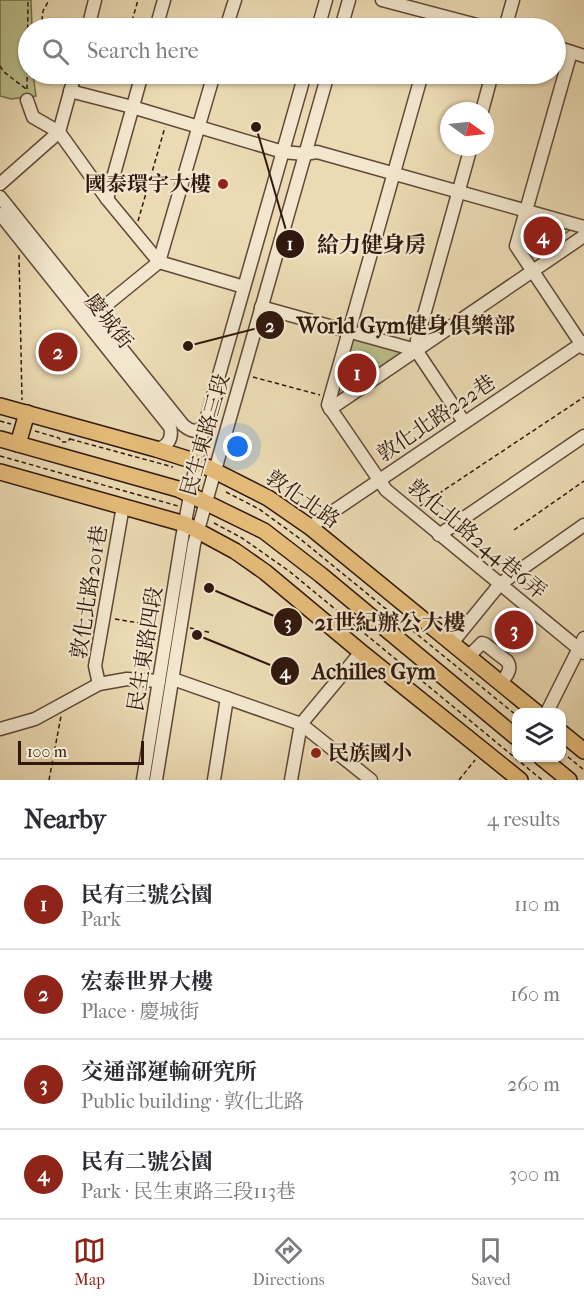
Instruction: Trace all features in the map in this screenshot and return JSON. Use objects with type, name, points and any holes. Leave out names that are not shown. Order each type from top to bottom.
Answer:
[{"type":"main road","name":"敦化北路","points":[[0,406],[25,408],[156,449],[180,460],[198,454],[215,470],[268,498],[310,527],[531,708]]},
{"type":"main road","points":[[18,444],[25,408]]},
{"type":"main road","points":[[0,439],[172,487],[206,501],[264,531],[288,548],[512,734]]},
{"type":"main road","points":[[0,472],[198,527],[265,572],[518,779]]},
{"type":"main road","points":[[566,737],[584,751]]},
{"type":"main road","points":[[547,762],[569,780]]},
{"type":"street","points":[[91,18],[96,0]]},
{"type":"street","points":[[159,18],[164,0]]},
{"type":"street","points":[[229,18],[234,0]]},
{"type":"street","points":[[321,18],[326,0]]},
{"type":"street","points":[[344,18],[349,0]]},
{"type":"street","points":[[382,0],[432,18]]},
{"type":"street","points":[[508,18],[513,0]]},
{"type":"street","points":[[566,50],[584,56]]},
{"type":"street","points":[[566,70],[571,52]]},
{"type":"street","points":[[0,184],[58,132],[72,84]]},
{"type":"street","points":[[107,199],[139,84]]},
{"type":"street","points":[[90,319],[159,262],[210,84]]},
{"type":"street","name":"民生東路三段","points":[[198,527],[190,494],[198,454],[302,84]]},
{"type":"street","name":"民生東路三段","points":[[198,527],[261,307],[311,153],[326,84]]},
{"type":"street","points":[[330,403],[348,331],[419,84]]},
{"type":"street","points":[[484,102],[489,84]]},
{"type":"street","points":[[562,84],[516,246],[583,344]]},
{"type":"street","points":[[70,91],[283,152],[311,153],[394,173],[584,227]]},
{"type":"street","points":[[27,100],[33,117],[58,132],[107,199],[159,262],[244,287]]},
{"type":"street","points":[[464,422],[416,350],[469,156]]},
{"type":"street","name":"慶城街","points":[[0,197],[170,427],[170,440],[164,447],[156,449]]},
{"type":"street","name":"慶城街","points":[[0,214],[188,430],[198,454]]},
{"type":"street","points":[[330,403],[416,350],[584,236]]},
{"type":"street","points":[[261,307],[416,350]]},
{"type":"street","name":"敦化北路222巷","points":[[310,527],[583,344]]},
{"type":"street","name":"敦化北路244巷6弄","points":[[330,403],[386,490],[500,584],[582,647]]},
{"type":"street","points":[[188,430],[200,430],[206,420]]},
{"type":"street","points":[[440,535],[584,436]]},
{"type":"street","name":"敦化北路201巷","points":[[99,684],[95,666],[123,506]]},
{"type":"street","points":[[452,643],[500,584],[584,525]]},
{"type":"street","name":"民生東路四段","points":[[156,780],[198,527]]},
{"type":"street","name":"民生東路四段","points":[[143,780],[159,681],[198,527]]},
{"type":"street","points":[[468,657],[482,643],[507,661],[510,669],[501,683]]},
{"type":"street","points":[[549,708],[582,647]]},
{"type":"street","points":[[291,780],[301,724],[361,652]]},
{"type":"street","points":[[0,729],[35,719],[99,684],[127,679],[159,681]]},
{"type":"street","points":[[173,679],[301,724],[371,780]]},
{"type":"street","points":[[214,780],[227,698]]},
{"type":"path","points":[[28,0],[28,18]]},
{"type":"path","points":[[42,18],[49,0]]},
{"type":"path","points":[[133,18],[138,0]]},
{"type":"path","points":[[0,66],[18,83]]},
{"type":"path","points":[[19,84],[27,90],[27,84]]},
{"type":"path","points":[[135,232],[167,118]]},
{"type":"path","points":[[19,248],[25,408]]},
{"type":"path","points":[[253,376],[330,403]]},
{"type":"path","points":[[413,512],[584,397]]},
{"type":"path","points":[[0,421],[16,426]]},
{"type":"path","points":[[31,430],[59,436],[62,442],[70,439],[178,469],[180,460]]},
{"type":"path","points":[[69,434],[70,439]]},
{"type":"path","points":[[0,456],[178,506]]},
{"type":"path","points":[[514,530],[584,481]]},
{"type":"path","points":[[228,487],[226,492],[259,509],[299,538],[512,712]]},
{"type":"path","points":[[214,523],[215,519]]},
{"type":"path","points":[[198,527],[214,523],[242,538],[289,571],[542,780]]},
{"type":"path","points":[[110,618],[162,627]]},
{"type":"path","points":[[187,627],[212,633]]},
{"type":"path","points":[[50,780],[62,715]]},
{"type":"path","points":[[459,780],[479,755]]},
{"type":"path","points":[[566,756],[584,770]]},
{"type":"green space","points":[[0,0],[31,0],[32,18],[18,18],[18,84],[34,84],[36,96],[11,99],[0,96]]},
{"type":"green space","points":[[528,220],[570,230],[535,256],[521,241]]},
{"type":"green space","points":[[352,336],[399,350],[400,356],[341,395],[336,391]]},
{"type":"place","name":"給力健身房","points":[[256,127]]},
{"type":"place","name":"國泰環宇大樓","points":[[223,184]]},
{"type":"place","name":"民有二號公園","points":[[543,236]]},
{"type":"place","name":"World Gym健身俱樂部","points":[[188,346]]},
{"type":"place","name":"宏泰世界大樓","points":[[58,352]]},
{"type":"place","name":"民有三號公園","points":[[357,373]]},
{"type":"place","name":"21世紀辦公大樓","points":[[209,588]]},
{"type":"place","name":"交通部運輸研究所","points":[[514,630]]},
{"type":"place","name":"Achilles Gym","points":[[197,635]]},
{"type":"place","name":"民族國小","points":[[316,753]]}]
